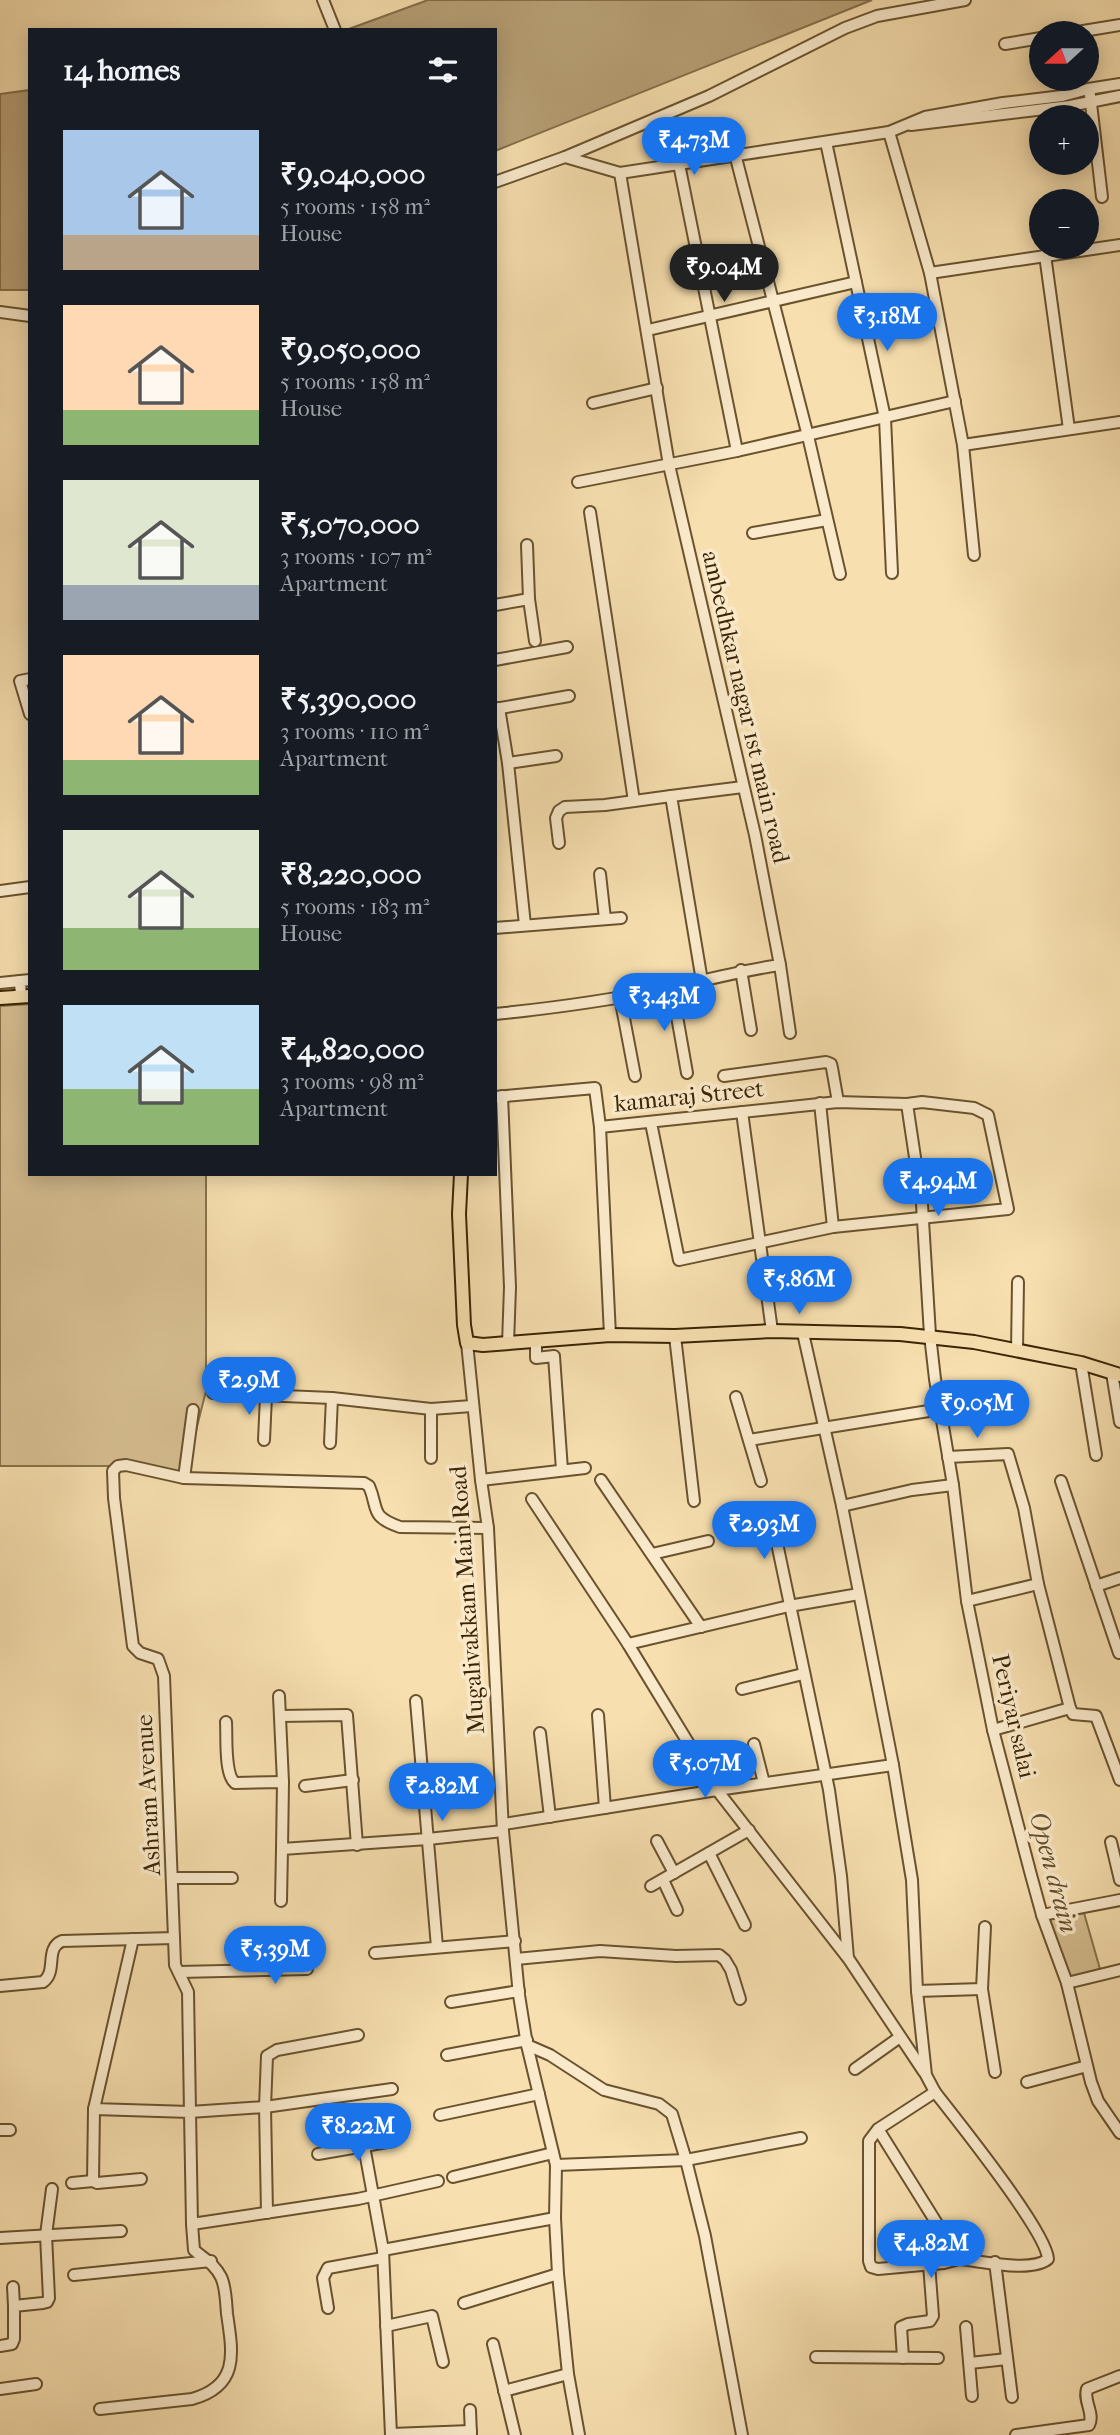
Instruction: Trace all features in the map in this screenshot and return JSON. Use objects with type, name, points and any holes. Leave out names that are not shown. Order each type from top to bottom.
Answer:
[{"type":"main road","points":[[0,998],[25,997]]},
{"type":"main road","points":[[461,1176],[459,1214],[467,1343],[483,1345],[610,1335],[676,1336],[772,1331],[930,1335],[1081,1363],[1116,1374]]},
{"type":"street","points":[[323,0],[334,28]]},
{"type":"street","points":[[497,181],[565,157],[709,96],[845,28],[877,16],[965,0]]},
{"type":"street","points":[[1099,28],[1120,25]]},
{"type":"street","points":[[1005,44],[1029,40]]},
{"type":"street","points":[[1099,87],[1120,84]]},
{"type":"street","points":[[1004,108],[1081,91]]},
{"type":"street","points":[[1088,91],[1102,197]]},
{"type":"street","points":[[565,157],[620,173],[889,132],[925,117],[1091,102],[1120,96]]},
{"type":"street","points":[[889,132],[930,272],[963,444],[974,555]]},
{"type":"street","points":[[826,142],[885,418],[892,573]]},
{"type":"street","points":[[736,154],[840,573]]},
{"type":"street","points":[[679,164],[737,451]]},
{"type":"street","name":"ambedhkar nagar 1st main road","points":[[620,173],[669,465],[743,787],[780,965],[790,1033]]},
{"type":"street","points":[[1099,248],[1120,245]]},
{"type":"street","points":[[930,272],[1029,257]]},
{"type":"street","points":[[1046,259],[1069,429]]},
{"type":"street","points":[[648,330],[856,282]]},
{"type":"street","points":[[0,312],[28,316]]},
{"type":"street","points":[[593,403],[657,388]]},
{"type":"street","points":[[578,482],[808,436],[955,401]]},
{"type":"street","points":[[963,444],[1120,422]]},
{"type":"street","points":[[590,512],[634,802]]},
{"type":"street","points":[[753,533],[827,520]]},
{"type":"street","points":[[527,545],[529,599],[536,641]]},
{"type":"street","points":[[497,605],[529,599]]},
{"type":"street","points":[[497,660],[567,646]]},
{"type":"street","points":[[28,679],[20,681],[28,707]]},
{"type":"street","points":[[525,925],[508,763],[497,708],[569,696]]},
{"type":"street","points":[[508,763],[556,757]]},
{"type":"street","points":[[559,843],[556,818],[559,811],[565,807],[634,802],[743,787]]},
{"type":"street","points":[[671,796],[702,981]]},
{"type":"street","points":[[600,874],[606,919]]},
{"type":"street","points":[[0,891],[28,887]]},
{"type":"street","points":[[497,928],[621,918]]},
{"type":"street","points":[[497,1014],[620,998],[780,965]]},
{"type":"street","points":[[741,971],[751,1030]]},
{"type":"street","points":[[0,983],[25,980],[25,997]]},
{"type":"street","points":[[672,988],[687,1073]]},
{"type":"street","points":[[620,998],[635,1076]]},
{"type":"street","points":[[724,1076],[826,1062],[831,1064],[838,1102]]},
{"type":"street","name":"kamaraj Street","points":[[498,1097],[595,1088],[600,1127],[838,1102],[922,1102],[974,1108],[988,1115],[1008,1209],[923,1219]]},
{"type":"street","points":[[498,1097],[510,1287],[508,1344]]},
{"type":"street","points":[[820,1103],[834,1227]]},
{"type":"street","name":"Periyar salai","points":[[907,1104],[923,1219],[930,1335],[953,1485],[967,1601],[993,1730],[1042,1915],[1067,1983],[1098,2101],[1120,2133]]},
{"type":"street","points":[[742,1112],[772,1331]]},
{"type":"street","points":[[651,1123],[679,1260],[834,1227],[923,1219]]},
{"type":"street","points":[[600,1127],[610,1335]]},
{"type":"street","points":[[1017,1350],[1018,1282]]},
{"type":"street","points":[[803,1332],[842,1506],[894,1766],[912,1880],[917,1991],[926,2075]]},
{"type":"street","points":[[676,1336],[694,1501]]},
{"type":"street","points":[[536,1342],[536,1358],[554,1356],[562,1471]]},
{"type":"street","name":"Mugalivakkam Main Road","points":[[467,1343],[472,1406],[488,1528],[503,1828],[519,1991],[527,2042],[556,2165],[558,2274],[568,2374],[579,2435]]},
{"type":"street","points":[[1081,1363],[1096,1455]]},
{"type":"street","points":[[1116,1374],[1120,1422]]},
{"type":"street","points":[[213,1393],[332,1398],[430,1409],[472,1406]]},
{"type":"street","points":[[264,1440],[266,1396]]},
{"type":"street","points":[[736,1397],[761,1481]]},
{"type":"street","points":[[330,1443],[332,1398]]},
{"type":"street","points":[[430,1409],[431,1458]]},
{"type":"street","points":[[749,1440],[941,1409]]},
{"type":"street","points":[[193,1410],[184,1478],[364,1483],[369,1486],[376,1509],[386,1522],[400,1527],[488,1528]]},
{"type":"street","points":[[948,1457],[1008,1454],[1024,1508],[1038,1584],[1070,1708],[1073,1714],[1097,1716],[1120,1780]]},
{"type":"street","name":"Ashram Avenue","points":[[184,1478],[126,1465],[118,1466],[113,1471],[133,1646],[139,1654],[158,1659],[164,1676],[173,1878],[173,1958],[188,1992],[194,2250],[211,2262]]},
{"type":"street","points":[[481,1480],[585,1468]]},
{"type":"street","points":[[601,1480],[701,1627]]},
{"type":"street","points":[[1061,1481],[1119,1653]]},
{"type":"street","points":[[842,1506],[912,1490],[953,1485]]},
{"type":"street","points":[[532,1499],[628,1644],[717,1790],[848,1958],[935,2092],[1046,2247],[1048,2259],[1042,2263],[1025,2266],[959,2259],[878,2269],[871,2267],[867,2227],[869,2141],[878,2129],[935,2092]]},
{"type":"street","points":[[770,1510],[825,1775],[838,1853],[848,1958]]},
{"type":"street","points":[[744,1537],[774,1531]]},
{"type":"street","points":[[652,1554],[708,1541]]},
{"type":"street","points":[[1096,1586],[1120,1578]]},
{"type":"street","points":[[967,1601],[1038,1584]]},
{"type":"street","points":[[628,1644],[789,1606],[859,1594]]},
{"type":"street","points":[[742,1689],[803,1674]]},
{"type":"street","points":[[279,1696],[283,1782],[281,1901]]},
{"type":"street","points":[[416,1701],[437,1947]]},
{"type":"street","points":[[993,1730],[1070,1708]]},
{"type":"street","points":[[279,1716],[347,1715],[357,1845]]},
{"type":"street","points":[[597,1715],[605,1808]]},
{"type":"street","points":[[226,1722],[229,1773],[232,1781],[283,1782]]},
{"type":"street","points":[[540,1733],[550,1817]]},
{"type":"street","points":[[754,1744],[764,1783]]},
{"type":"street","points":[[282,1849],[428,1839],[717,1790],[894,1766]]},
{"type":"street","points":[[305,1786],[353,1780]]},
{"type":"street","points":[[652,1886],[749,1830]]},
{"type":"street","points":[[657,1841],[674,1873]]},
{"type":"street","points":[[1111,1842],[1120,1880]]},
{"type":"street","points":[[709,1853],[745,1925]]},
{"type":"street","points":[[173,1878],[232,1878]]},
{"type":"street","points":[[663,1880],[677,1910]]},
{"type":"street","points":[[1042,1915],[1120,1900]]},
{"type":"street","points":[[985,1927],[982,1989],[995,2072]]},
{"type":"street","points":[[0,1986],[43,1982],[48,1979],[51,1974],[52,1951],[56,1944],[62,1941],[174,1938]]},
{"type":"street","points":[[93,2181],[94,2109],[133,1939]]},
{"type":"street","points":[[375,1953],[515,1941]]},
{"type":"street","points":[[516,1959],[600,1951],[676,1956],[719,1955],[729,1965],[740,1999]]},
{"type":"street","points":[[178,1972],[307,1969]]},
{"type":"street","points":[[1067,1983],[1120,1970]]},
{"type":"street","points":[[917,1991],[982,1989]]},
{"type":"street","points":[[451,2002],[519,1991]]},
{"type":"street","points":[[267,2213],[267,2056],[271,2052],[358,2035]]},
{"type":"street","points":[[855,2069],[900,2037]]},
{"type":"street","points":[[447,2055],[527,2042],[604,2090],[650,2101],[666,2108],[672,2114],[705,2236],[742,2435]]},
{"type":"street","points":[[1027,2082],[1087,2066]]},
{"type":"street","points":[[94,2109],[190,2112],[265,2107],[392,2089]]},
{"type":"street","points":[[440,2115],[539,2094]]},
{"type":"street","points":[[878,2129],[959,2259]]},
{"type":"street","points":[[556,2165],[686,2160],[801,2138]]},
{"type":"street","points":[[318,2154],[393,2141]]},
{"type":"street","points":[[364,2146],[383,2254],[391,2434],[471,2433],[470,2410]]},
{"type":"street","points":[[453,2177],[554,2153]]},
{"type":"street","points":[[72,2183],[141,2179]]},
{"type":"street","points":[[192,2224],[372,2197],[438,2181]]},
{"type":"street","points":[[13,2306],[43,2303],[49,2298],[46,2235],[52,2189]]},
{"type":"street","points":[[328,2308],[323,2277],[328,2268],[555,2218]]},
{"type":"street","points":[[0,2238],[121,2231]]},
{"type":"street","points":[[74,2275],[211,2262],[222,2280],[232,2362],[221,2383],[206,2395],[192,2399],[100,2409]]},
{"type":"street","points":[[995,2262],[1012,2397]]},
{"type":"street","points":[[903,2358],[901,2327],[908,2323],[930,2321],[933,2316],[929,2264]]},
{"type":"street","points":[[464,2303],[558,2274]]},
{"type":"street","points":[[0,2346],[12,2344],[14,2339],[13,2287]]},
{"type":"street","points":[[386,2326],[432,2316],[443,2362]]},
{"type":"street","points":[[966,2327],[972,2396]]},
{"type":"street","points":[[493,2344],[515,2435]]},
{"type":"street","points":[[816,2357],[938,2358]]},
{"type":"street","points":[[970,2363],[1007,2359]]},
{"type":"street","points":[[505,2391],[568,2374]]},
{"type":"street","points":[[1016,2435],[1089,2425],[1091,2420],[1086,2392],[1120,2376]]},
{"type":"street","points":[[0,2389],[36,2384]]},
{"type":"shaded area","points":[[428,0],[872,0],[497,150],[497,28],[351,28]]},
{"type":"shaded area","points":[[28,90],[28,290],[0,290],[0,94]]},
{"type":"shaded area","points":[[28,1004],[28,1176],[206,1176],[206,1391],[184,1478],[118,1466],[0,1466],[0,1006]]},
{"type":"shaded area","points":[[1084,1913],[1100,1969],[1064,1979],[1048,1920]]},
{"type":"water label","name":"Open drain","points":[[1054,1872]]}]
